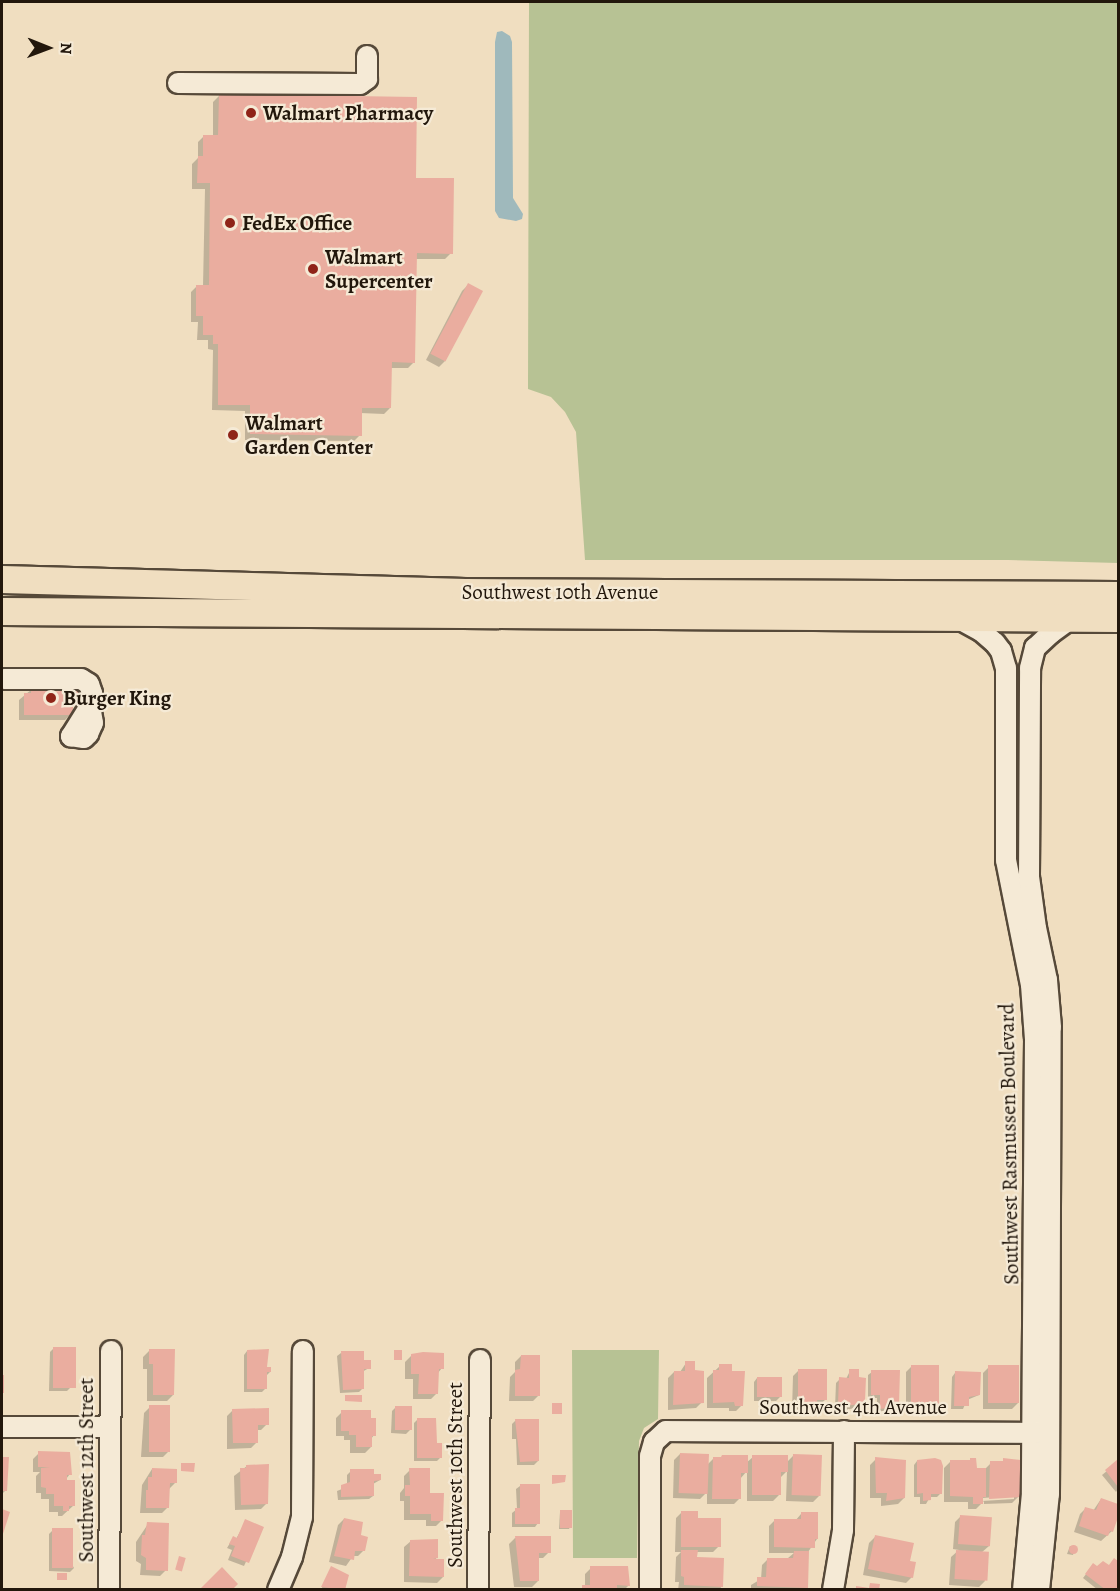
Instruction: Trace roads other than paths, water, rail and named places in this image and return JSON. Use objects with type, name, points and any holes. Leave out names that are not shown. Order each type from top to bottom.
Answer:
[{"type":"highway","name":"Southwest 10th Avenue","points":[[2,579],[465,592],[1119,595]]},
{"type":"highway","name":"Southwest 10th Avenue","points":[[2,611],[1119,618]]},
{"type":"street","points":[[178,83],[360,84],[367,79],[367,56]]},
{"type":"street","name":"Southwest Rasmussen Boulevard","points":[[954,616],[981,631],[995,643],[1001,651],[1006,668],[1006,860],[1031,985],[1035,1039],[1041,1433],[1048,1518],[1039,1590]]},
{"type":"street","name":"Southwest Rasmussen Boulevard","points":[[1023,1590],[1041,1433],[1051,1027],[1047,980],[1029,877],[1030,668],[1035,648],[1072,618]]},
{"type":"street","points":[[4,679],[81,679],[92,688],[90,706],[71,736]]},
{"type":"street","name":"Southwest 12th Street","points":[[109,1590],[111,1351]]},
{"type":"street","points":[[278,1590],[292,1557],[302,1517],[303,1351]]},
{"type":"street","name":"Southwest 10th Street","points":[[478,1590],[480,1360]]},
{"type":"street","points":[[2,1427],[110,1427]]},
{"type":"street","name":"Southwest 4th Avenue","points":[[650,1590],[650,1456],[658,1437],[671,1430],[1041,1433]]},
{"type":"street","points":[[833,1590],[843,1530],[844,1431]]},
{"type":"water","points":[[502,31],[510,36],[512,42],[513,198],[523,214],[522,219],[516,221],[499,218],[495,211],[495,42],[497,32]]},
{"type":"place","name":"Walmart Pharmacy","points":[[251,113]]},
{"type":"place","name":"FedEx Office","points":[[230,223]]},
{"type":"place","name":"Walmart Supercenter","points":[[313,269]]},
{"type":"place","name":"Walmart Garden Center","points":[[233,435]]},
{"type":"place","name":"Burger King","points":[[51,698]]}]
